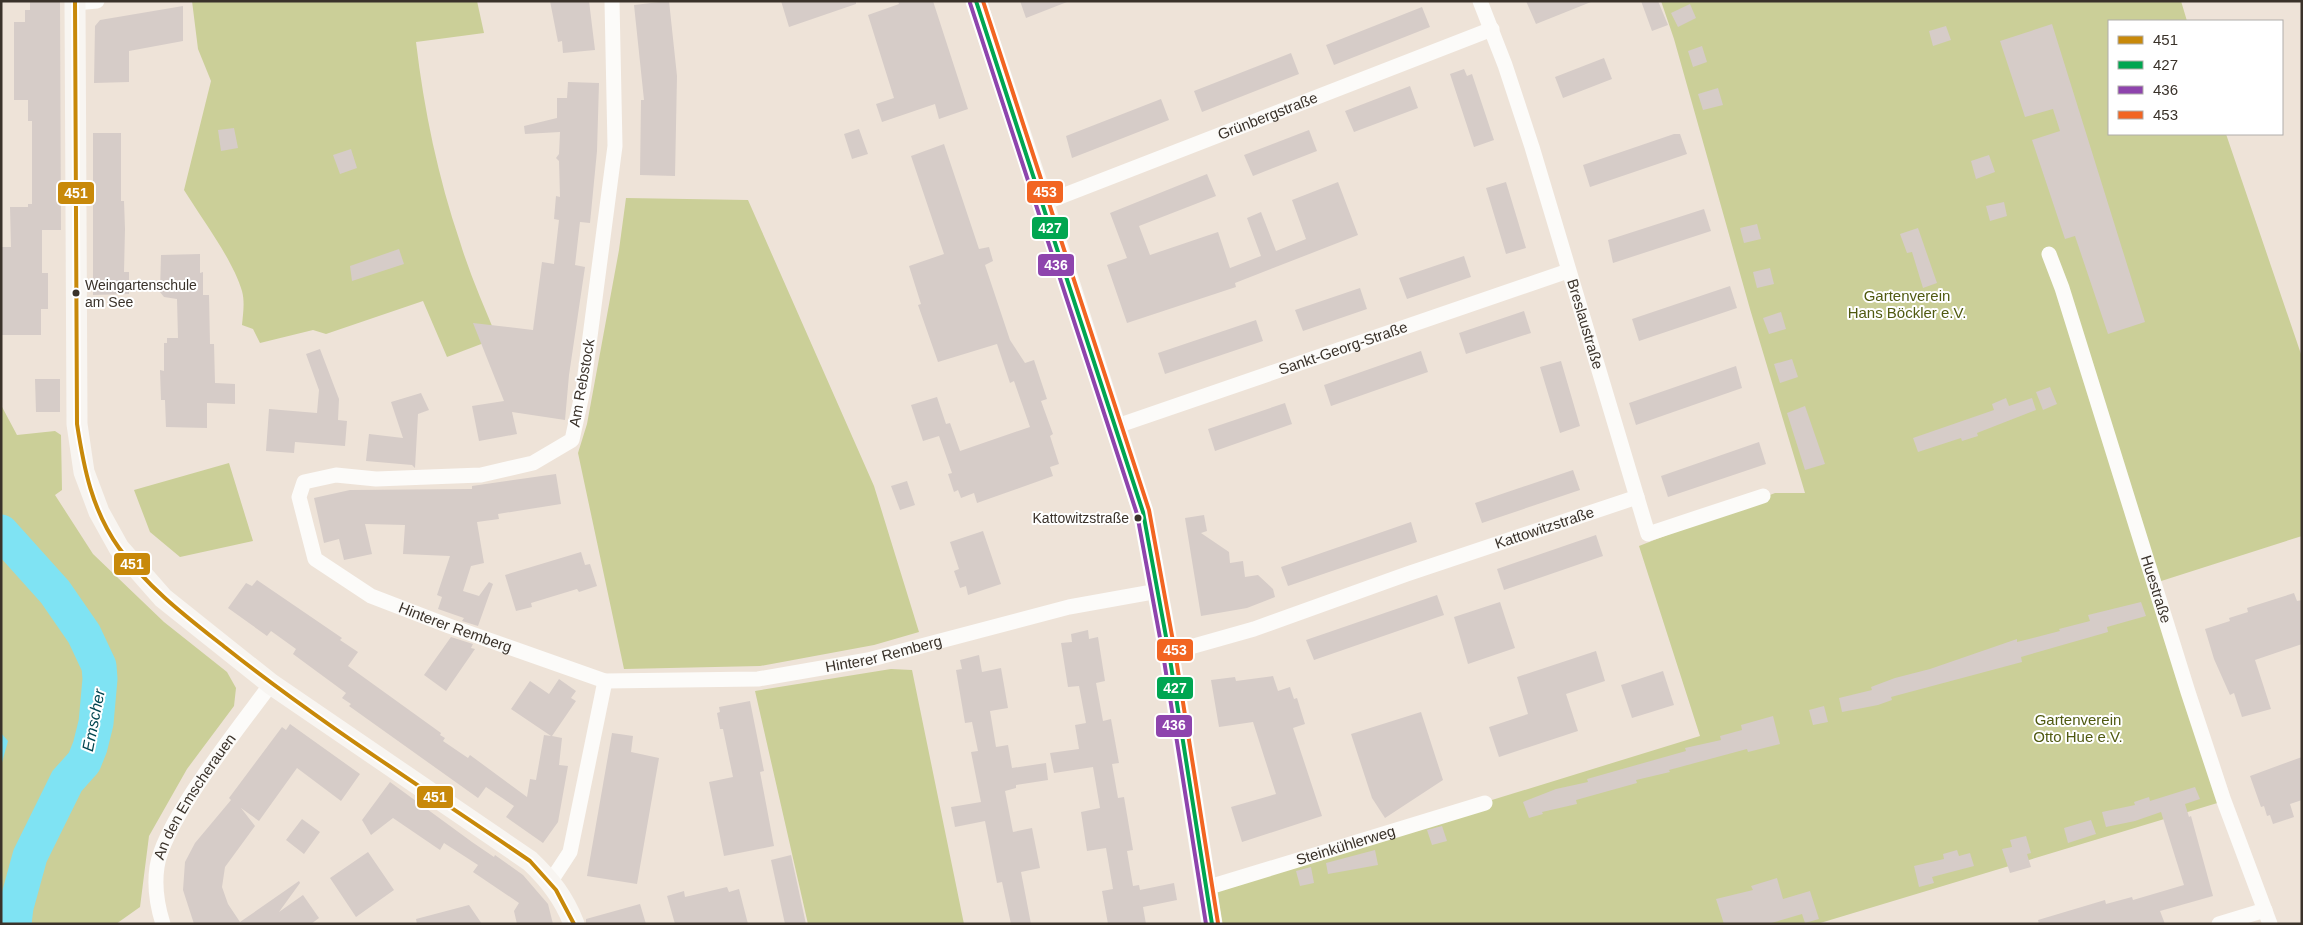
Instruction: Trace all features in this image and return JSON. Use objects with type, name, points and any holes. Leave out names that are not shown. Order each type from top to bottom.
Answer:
[{"type":"street","points":[[98,1],[75,2],[75,347],[77,424],[84,472],[99,512],[119,548],[147,583],[272,684],[530,861],[550,881],[566,902],[574,924]]},
{"type":"street","name":"Am Rebstock","points":[[314,559],[300,497],[304,482],[336,475],[376,479],[481,474],[533,464],[572,440],[583,390],[616,146],[612,1]]},
{"type":"street","points":[[976,1],[1117,426],[1143,512],[1169,653],[1212,924]]},
{"type":"street","name":"Breslaustraße","points":[[1480,1],[1492,29],[1525,124],[1648,534],[1763,496]]},
{"type":"street","name":"Grünbergstraße","points":[[1044,203],[1492,29]]},
{"type":"street","name":"Huestraße","points":[[2049,254],[2084,358],[2191,701],[2224,801],[2267,917]]},
{"type":"street","name":"Sankt-Georg-Straße","points":[[1117,426],[1568,271]]},
{"type":"street","name":"Kattowitzstraße","points":[[1169,653],[1254,629],[1407,574],[1637,497]]},
{"type":"street","name":"Hinterer Remberg","points":[[314,559],[372,596],[449,626],[605,681],[758,679],[868,660],[1050,611],[1158,591]]},
{"type":"street","points":[[550,881],[570,852],[605,681]]},
{"type":"street","name":"An den Emscherauen","points":[[163,924],[156,901],[157,866],[169,834],[191,797],[272,684]]},
{"type":"street","name":"Steinkühlerweg","points":[[1206,888],[1485,803]]},
{"type":"street","points":[[2219,924],[2267,917]]},
{"type":"green space","points":[[192,1],[477,1],[484,33],[416,42],[423,93],[445,193],[468,266],[497,338],[447,357],[423,301],[326,334],[313,330],[260,343],[253,329],[242,325],[244,308],[238,279],[232,266],[184,190],[211,81],[198,49]]},
{"type":"green space","points":[[1661,1],[2181,1],[2187,20],[2108,20],[2108,135],[2226,135],[2302,357],[2302,536],[2155,583],[2224,801],[1817,924],[1212,924],[1206,888],[1700,736],[1639,546],[1775,493],[1805,493],[1750,309],[1674,39]]},
{"type":"green space","points":[[626,198],[748,200],[874,486],[919,632],[874,645],[760,666],[624,669],[578,453],[587,424],[619,250]]},
{"type":"green space","points":[[1,405],[17,435],[55,431],[61,435],[62,490],[55,495],[93,554],[164,622],[227,672],[236,688],[234,706],[187,769],[149,836],[140,907],[116,924],[1,924]]},
{"type":"green space","points":[[229,463],[253,541],[180,557],[150,532],[134,490]]},
{"type":"green space","points":[[891,669],[912,670],[964,924],[808,924],[755,691]]},
{"type":"water","points":[[1,733],[8,741],[1,766]]},
{"type":"building","points":[[30,1],[60,1],[61,230],[42,230],[42,273],[48,273],[48,309],[41,309],[41,335],[1,335],[1,247],[11,247],[10,207],[28,207],[28,204],[32,204],[32,121],[28,121],[28,100],[14,100],[14,22],[25,22],[25,10],[30,10]]},
{"type":"building","points":[[550,1],[589,1],[595,50],[563,53],[562,41],[558,42]]},
{"type":"building","points":[[669,1],[677,76],[675,176],[640,175],[641,100],[644,100],[634,5]]},
{"type":"building","points":[[781,1],[856,1],[856,4],[789,27]]},
{"type":"building","points":[[898,1],[933,1],[968,109],[939,119],[935,104],[882,122],[876,104],[894,98],[868,15],[899,4]]},
{"type":"building","points":[[1020,1],[1066,1],[1067,2],[1026,18]]},
{"type":"building","points":[[1526,1],[1590,1],[1591,2],[1536,24]]},
{"type":"building","points":[[1641,1],[1658,1],[1668,25],[1652,31]]},
{"type":"building","points":[[1690,4],[1696,18],[1678,27],[1671,13]]},
{"type":"building","points":[[183,6],[183,41],[129,51],[129,82],[94,83],[95,26],[100,20]]},
{"type":"building","points":[[1422,7],[1430,27],[1334,65],[1326,45]]},
{"type":"building","points":[[2052,24],[2145,322],[2108,334],[2075,236],[2065,239],[2032,140],[2060,131],[2053,109],[2025,117],[2000,41]]},
{"type":"building","points":[[1946,26],[1951,40],[1933,46],[1929,31]]},
{"type":"building","points":[[1702,46],[1707,62],[1693,67],[1688,51]]},
{"type":"building","points":[[1291,53],[1299,74],[1202,112],[1194,91]]},
{"type":"building","points":[[1604,58],[1612,79],[1563,98],[1555,77]]},
{"type":"building","points":[[1464,69],[1467,76],[1472,74],[1494,140],[1474,147],[1450,74]]},
{"type":"building","points":[[568,82],[599,83],[597,151],[590,223],[580,222],[575,265],[585,267],[569,375],[565,420],[512,412],[517,434],[479,441],[472,406],[504,401],[473,323],[533,330],[542,262],[554,264],[559,220],[554,219],[556,196],[560,197],[559,161],[556,158],[559,154],[560,132],[525,134],[524,126],[557,118],[557,98],[567,98]]},
{"type":"building","points":[[1410,86],[1418,108],[1354,132],[1345,111]]},
{"type":"building","points":[[1718,88],[1723,105],[1703,110],[1698,94]]},
{"type":"building","points":[[1161,99],[1169,120],[1072,158],[1066,136]]},
{"type":"building","points":[[234,128],[238,148],[221,151],[218,130]]},
{"type":"building","points":[[859,129],[868,154],[852,159],[844,134]]},
{"type":"building","points":[[1309,130],[1317,151],[1253,176],[1244,155]]},
{"type":"building","points":[[93,133],[121,133],[121,201],[124,201],[125,229],[124,272],[129,272],[129,294],[93,295]]},
{"type":"building","points":[[1674,134],[1680,134],[1687,154],[1590,187],[1583,165]]},
{"type":"building","points":[[944,144],[979,249],[989,247],[993,261],[985,265],[1010,340],[1025,363],[1034,360],[1047,399],[1041,401],[1053,434],[1050,436],[1059,464],[1050,467],[1053,476],[977,503],[974,493],[961,498],[958,490],[954,492],[948,474],[952,473],[939,436],[923,441],[911,405],[937,397],[946,424],[950,423],[960,451],[1030,427],[1014,381],[1010,383],[997,344],[938,362],[918,305],[921,304],[909,266],[944,254],[911,156]]},
{"type":"building","points":[[351,149],[357,168],[340,174],[333,155]]},
{"type":"building","points":[[1989,155],[1995,172],[1976,179],[1971,161]]},
{"type":"building","points":[[1207,174],[1216,196],[1139,226],[1150,255],[1218,232],[1230,268],[1261,256],[1247,218],[1261,212],[1276,251],[1306,239],[1292,200],[1338,182],[1358,235],[1235,283],[1236,287],[1127,323],[1107,265],[1127,258],[1110,213]]},
{"type":"building","points":[[1506,182],[1526,248],[1506,254],[1486,188]]},
{"type":"building","points":[[2004,202],[2007,216],[1990,221],[1986,206]]},
{"type":"building","points":[[1704,209],[1711,231],[1613,263],[1608,240]]},
{"type":"building","points":[[1757,224],[1761,239],[1744,243],[1740,228]]},
{"type":"building","points":[[1918,228],[1937,283],[1923,288],[1912,252],[1907,253],[1900,234]]},
{"type":"building","points":[[399,249],[404,264],[352,281],[350,266]]},
{"type":"building","points":[[200,254],[200,273],[203,272],[203,295],[209,295],[210,344],[214,344],[215,383],[235,384],[235,404],[207,403],[207,428],[166,427],[165,400],[161,400],[160,370],[164,371],[164,343],[167,343],[167,338],[178,338],[177,299],[164,297],[160,292],[161,255]]},
{"type":"building","points":[[1464,256],[1471,277],[1407,299],[1399,278]]},
{"type":"building","points":[[1770,268],[1774,284],[1757,288],[1753,272]]},
{"type":"building","points":[[1730,286],[1737,308],[1639,341],[1632,319]]},
{"type":"building","points":[[1360,288],[1367,309],[1303,331],[1295,310]]},
{"type":"building","points":[[1524,311],[1531,333],[1466,354],[1459,333]]},
{"type":"building","points":[[1781,312],[1786,329],[1769,334],[1763,318]]},
{"type":"building","points":[[1256,320],[1263,341],[1165,374],[1158,353]]},
{"type":"building","points":[[320,349],[339,399],[338,420],[347,421],[345,446],[295,442],[294,453],[266,451],[269,409],[317,413],[319,390],[306,354]]},
{"type":"building","points":[[1421,351],[1428,372],[1331,406],[1324,385]]},
{"type":"building","points":[[1792,359],[1798,377],[1780,383],[1774,364]]},
{"type":"building","points":[[1561,361],[1580,426],[1560,433],[1540,367]]},
{"type":"building","points":[[1736,366],[1742,388],[1636,425],[1629,403]]},
{"type":"building","points":[[35,379],[60,379],[60,412],[36,412]]},
{"type":"building","points":[[2050,387],[2057,404],[2043,410],[2036,392]]},
{"type":"building","points":[[421,393],[429,410],[418,414],[415,468],[412,465],[366,461],[369,434],[403,438],[391,402]]},
{"type":"building","points":[[2006,398],[2009,406],[2032,398],[2036,410],[1977,433],[1978,436],[1962,441],[1961,438],[1918,452],[1913,438],[1994,410],[1992,404]]},
{"type":"building","points":[[1285,403],[1292,424],[1215,451],[1208,429]]},
{"type":"building","points":[[1805,406],[1825,464],[1805,470],[1787,413]]},
{"type":"building","points":[[1759,442],[1766,464],[1668,497],[1661,476]]},
{"type":"building","points":[[1573,470],[1580,490],[1482,523],[1475,503]]},
{"type":"building","points":[[556,474],[561,504],[498,514],[499,519],[477,522],[484,563],[471,566],[463,591],[479,596],[489,582],[493,584],[478,626],[462,621],[464,618],[438,609],[442,597],[437,595],[450,556],[403,554],[405,525],[365,524],[372,554],[344,560],[339,539],[324,543],[314,498],[350,490],[472,489],[472,486]]},
{"type":"building","points":[[907,481],[915,505],[900,510],[891,486]]},
{"type":"building","points":[[1204,515],[1207,531],[1201,533],[1229,552],[1230,563],[1243,561],[1245,577],[1258,575],[1273,589],[1275,597],[1247,608],[1201,616],[1185,518]]},
{"type":"building","points":[[1411,522],[1417,542],[1288,586],[1281,567]]},
{"type":"building","points":[[983,531],[1001,584],[968,595],[966,586],[960,588],[954,571],[959,569],[950,542]]},
{"type":"building","points":[[1596,535],[1603,556],[1504,590],[1497,569]]},
{"type":"building","points":[[581,552],[585,565],[590,564],[597,586],[579,592],[577,589],[531,603],[532,607],[516,611],[505,575]]},
{"type":"building","points":[[257,580],[342,638],[340,640],[358,652],[348,666],[441,733],[440,735],[445,738],[443,741],[468,758],[470,755],[527,797],[530,779],[536,780],[544,735],[551,736],[511,709],[530,681],[549,694],[559,679],[576,691],[571,698],[576,701],[552,736],[562,738],[559,765],[568,766],[558,822],[543,843],[506,817],[514,806],[486,787],[478,798],[349,706],[351,704],[342,698],[346,693],[293,654],[296,649],[271,631],[267,636],[228,608],[246,583],[252,586]]},
{"type":"building","points":[[2294,593],[2297,601],[2302,600],[2302,644],[2255,660],[2271,709],[2242,717],[2234,693],[2230,695],[2214,659],[2205,629],[2230,621],[2229,618],[2248,612],[2247,608]]},
{"type":"building","points":[[1437,595],[1444,615],[1314,660],[1306,640]]},
{"type":"building","points":[[1500,602],[1515,648],[1468,664],[1454,617]]},
{"type":"building","points":[[2141,602],[2146,616],[2107,627],[2108,632],[2021,657],[2022,662],[1891,697],[1892,700],[1878,705],[1842,712],[1839,698],[1872,690],[1871,687],[1895,678],[1930,669],[2017,639],[2017,642],[2060,631],[2059,629],[2090,621],[2088,615]]},
{"type":"building","points":[[1088,630],[1089,639],[1098,637],[1105,681],[1096,683],[1103,721],[1111,719],[1119,763],[1112,764],[1118,798],[1124,797],[1133,850],[1127,851],[1133,886],[1139,885],[1140,890],[1174,883],[1177,900],[1143,907],[1146,924],[1108,924],[1102,891],[1113,889],[1106,848],[1087,851],[1081,812],[1100,808],[1093,767],[1054,773],[1050,753],[1079,749],[1075,725],[1086,723],[1079,686],[1068,687],[1061,643],[1072,642],[1071,634]]},
{"type":"building","points":[[451,637],[473,644],[471,648],[475,649],[446,691],[424,675]]},
{"type":"building","points":[[1596,651],[1605,681],[1566,694],[1578,731],[1499,757],[1489,727],[1528,714],[1517,677]]},
{"type":"building","points":[[979,655],[982,672],[1001,668],[1008,708],[990,711],[996,747],[1008,745],[1012,768],[1046,763],[1048,780],[1016,785],[1016,788],[1005,791],[1013,832],[1032,828],[1040,868],[1021,872],[1031,924],[1011,924],[1002,882],[997,883],[985,821],[955,827],[951,807],[981,802],[971,752],[978,751],[972,722],[965,723],[956,670],[962,669],[960,660]]},
{"type":"building","points":[[1663,671],[1674,705],[1632,718],[1621,685]]},
{"type":"building","points":[[1273,676],[1278,691],[1290,687],[1294,699],[1297,698],[1305,724],[1293,728],[1322,816],[1242,842],[1231,807],[1276,794],[1253,722],[1219,727],[1211,680],[1235,677],[1236,681]]},
{"type":"building","points":[[750,701],[764,771],[760,772],[774,846],[724,856],[709,782],[733,777],[723,729],[720,729],[717,713],[720,712],[719,707]]},
{"type":"building","points":[[1824,706],[1828,722],[1813,725],[1809,710]]},
{"type":"building","points":[[1421,712],[1443,780],[1385,818],[1372,798],[1351,734]]},
{"type":"building","points":[[1773,716],[1780,744],[1748,752],[1747,749],[1669,770],[1670,772],[1636,780],[1637,783],[1576,800],[1577,804],[1542,812],[1543,814],[1529,818],[1523,802],[1556,789],[1588,782],[1587,779],[1686,751],[1685,748],[1721,740],[1720,736],[1742,730],[1741,725]]},
{"type":"building","points":[[290,724],[360,774],[341,801],[297,768],[259,821],[241,808],[255,826],[225,867],[222,887],[228,904],[240,922],[299,881],[300,883],[279,912],[303,895],[319,918],[311,924],[194,924],[183,890],[185,862],[195,843],[231,800],[229,798],[282,727],[286,730]]},
{"type":"building","points":[[612,733],[633,736],[631,752],[659,758],[637,884],[587,876]]},
{"type":"building","points":[[2302,757],[2302,800],[2290,804],[2294,817],[2273,824],[2270,815],[2267,816],[2264,806],[2261,807],[2250,776]]},
{"type":"building","points":[[390,782],[472,842],[494,857],[495,855],[523,875],[548,904],[553,924],[517,924],[514,911],[519,903],[473,872],[478,865],[444,843],[440,850],[393,818],[371,835],[362,820]]},
{"type":"building","points":[[2195,787],[2200,799],[2185,804],[2189,817],[2191,816],[2213,896],[2160,911],[2165,924],[2039,924],[2038,920],[2105,900],[2106,904],[2132,897],[2133,900],[2184,885],[2161,812],[2135,821],[2106,827],[2102,812],[2135,805],[2134,802],[2149,797],[2150,801]]},
{"type":"building","points":[[302,819],[320,832],[304,854],[286,840]]},
{"type":"building","points":[[2091,820],[2096,834],[2068,843],[2064,828]]},
{"type":"building","points":[[1442,826],[1447,841],[1432,845],[1427,830]]},
{"type":"building","points":[[2026,836],[2031,853],[2027,854],[2031,867],[2010,873],[2002,849],[2012,847],[2010,840]]},
{"type":"building","points":[[1375,850],[1378,865],[1328,874],[1326,863]]},
{"type":"building","points":[[1957,850],[1959,856],[1970,853],[1974,866],[1932,877],[1934,883],[1919,887],[1914,866],[1944,859],[1943,854]]},
{"type":"building","points":[[368,852],[394,890],[356,917],[330,878]]},
{"type":"building","points":[[791,855],[806,924],[785,924],[771,860]]},
{"type":"building","points":[[1311,867],[1314,883],[1300,886],[1296,871]]},
{"type":"building","points":[[1777,878],[1783,899],[1810,891],[1819,919],[1805,923],[1802,914],[1768,924],[1724,924],[1716,899],[1753,890],[1751,886]]},
{"type":"building","points":[[727,887],[729,892],[739,889],[748,924],[675,924],[667,896],[684,891],[685,897]]},
{"type":"building","points":[[640,904],[646,924],[586,924],[586,919]]},
{"type":"building","points":[[469,905],[482,924],[417,924],[416,919]]},
{"type":"waterway","name":"Emscher","points":[[1,532],[55,592],[84,634],[99,666],[100,679],[96,723],[90,747],[84,762],[67,781],[30,856],[16,907],[14,924]]},
{"type":"transit line","name":"451","points":[[75,1],[77,424],[90,489],[110,534],[130,563],[156,589],[183,614],[226,648],[338,731],[530,861],[556,890],[574,924]]},
{"type":"transit line","name":"427","points":[[976,1],[1143,512],[1169,653],[1212,924]]},
{"type":"transit line","name":"453","points":[[983,1],[1149,510],[1175,652],[1218,923]]},
{"type":"transit line","name":"436","points":[[970,3],[1137,514],[1163,654],[1206,924]]},
{"type":"place","name":"Weingartenschule am See","points":[[76,293]]},
{"type":"place","name":"Kattowitzstraße","points":[[1138,518]]},
{"type":"park label","name":"Gartenverein Hans Böckler e.V.","points":[[1907,304]]},
{"type":"park label","name":"Gartenverein Otto Hue e.V.","points":[[2078,728]]}]
